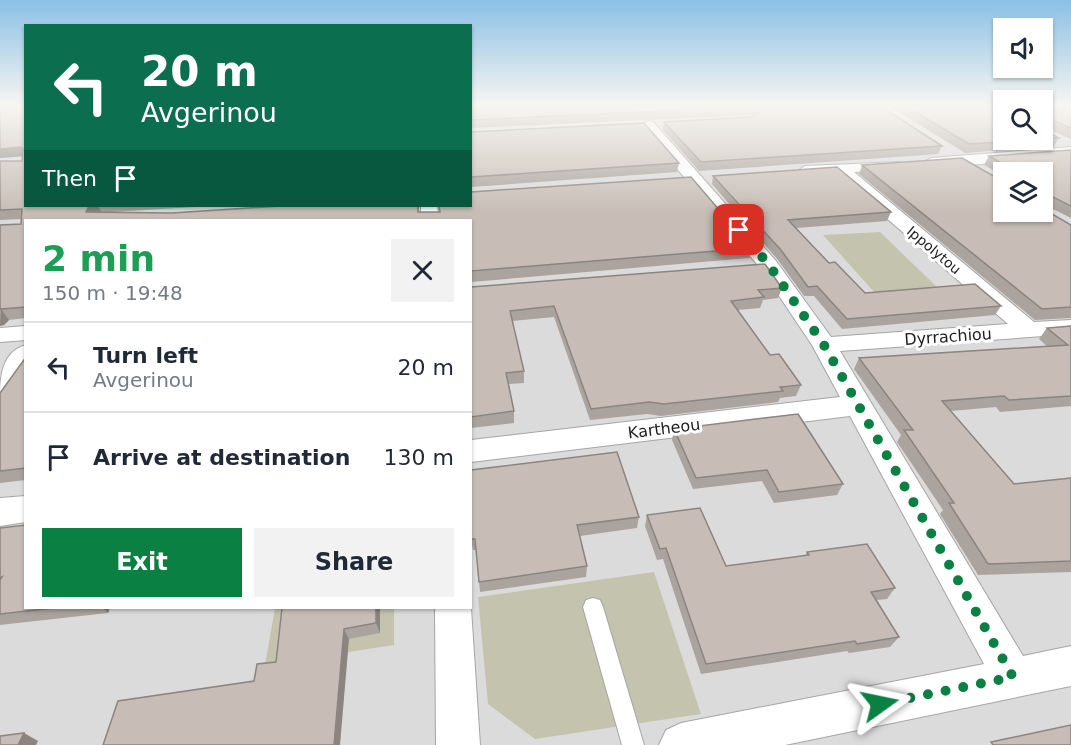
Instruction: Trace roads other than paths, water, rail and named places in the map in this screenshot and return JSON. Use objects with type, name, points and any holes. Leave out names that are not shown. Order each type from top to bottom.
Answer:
[{"type":"street","points":[[666,142],[757,266],[824,345],[1013,677]]},
{"type":"street","points":[[943,149],[987,176]]},
{"type":"street","points":[[784,173],[1071,152]]},
{"type":"street","name":"Ippolytou","points":[[840,169],[1029,330]]},
{"type":"street","name":"Dyrrachiou","points":[[824,345],[1071,327]]},
{"type":"street","points":[[0,335],[24,333]]},
{"type":"street","points":[[0,390],[24,356]]},
{"type":"street","name":"Kartheou","points":[[472,451],[858,405]]},
{"type":"street","points":[[0,512],[24,509]]},
{"type":"street","points":[[453,609],[458,745]]},
{"type":"street","points":[[681,745],[1071,666]]},
{"type":"lane","points":[[593,607],[633,745]]}]
